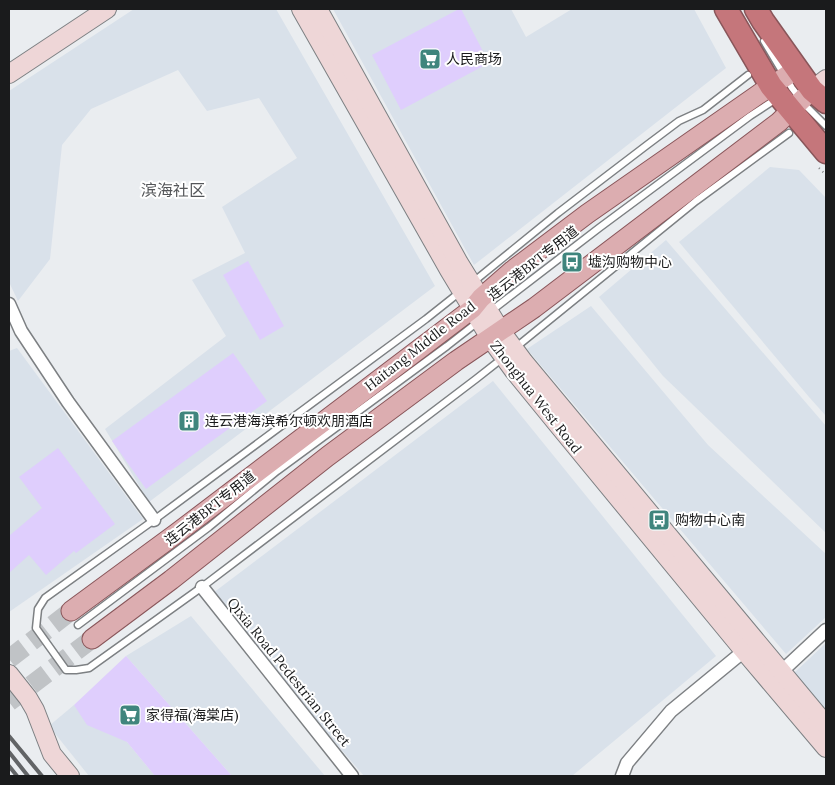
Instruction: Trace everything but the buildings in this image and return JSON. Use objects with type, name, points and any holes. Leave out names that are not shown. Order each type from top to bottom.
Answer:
[{"type":"highway","points":[[726,9],[798,90]]},
{"type":"highway","points":[[756,9],[798,90],[826,152]]},
{"type":"main road","points":[[9,74],[107,9]]},
{"type":"main road","name":"Zhonghua West Road","points":[[301,9],[495,334],[558,425],[826,748]]},
{"type":"main road","points":[[318,9],[459,263],[476,302]]},
{"type":"main road","points":[[92,640],[328,456],[456,361],[542,302],[779,122],[798,90]]},
{"type":"main road","name":"Haitang Middle Road","points":[[75,618],[177,533],[587,214],[798,90]]},
{"type":"main road","points":[[509,353],[826,725]]},
{"type":"main road","points":[[9,674],[35,710],[52,754],[70,776]]},
{"type":"street","points":[[9,304],[21,331],[68,402],[154,520]]},
{"type":"street","name":"Qixia Road Pedestrian Street","points":[[202,587],[352,776]]},
{"type":"street","points":[[782,672],[826,630]]},
{"type":"street","points":[[622,776],[627,763],[671,711],[744,651]]},
{"type":"lane","points":[[760,33],[798,90],[826,126]]},
{"type":"lane","points":[[748,75],[703,110],[679,121],[647,144],[558,214],[476,302],[426,319],[45,598],[38,609],[36,628],[66,670],[89,668],[202,587],[476,379],[696,202],[788,133]]},
{"type":"shaded area","points":[[134,9],[276,9],[435,286],[149,502],[105,429],[226,336],[192,280],[245,253],[222,207],[297,158],[259,98],[207,111],[178,70],[91,109],[62,145],[50,259],[18,301],[9,282],[9,91]]},
{"type":"shaded area","points":[[333,9],[511,9],[526,37],[572,9],[694,9],[726,68],[474,265]]},
{"type":"shaded area","points":[[770,167],[799,170],[826,198],[826,416],[679,242]]},
{"type":"shaded area","points":[[666,240],[826,426],[826,533],[663,376],[599,297]]},
{"type":"shaded area","points":[[591,306],[708,445],[826,554],[826,617],[786,654],[527,349]]},
{"type":"shaded area","points":[[17,348],[143,519],[9,612],[9,351]]},
{"type":"shaded area","points":[[493,381],[716,656],[572,776],[364,776],[209,596]]},
{"type":"shaded area","points":[[191,616],[325,776],[232,776],[126,656]]},
{"type":"shaded area","points":[[826,643],[826,712],[793,674]]},
{"type":"shaded area","points":[[74,705],[127,742],[155,776],[89,776],[49,726]]},
{"type":"tunnel","points":[[9,659],[71,611]]},
{"type":"tunnel","points":[[9,702],[92,639]]},
{"type":"railway","points":[[9,736],[42,776]]},
{"type":"railway","points":[[9,752],[28,776]]},
{"type":"railway","points":[[9,766],[17,776]]},
{"type":"place","name":"人民商场","points":[[430,59]]},
{"type":"place","name":"墟沟购物中心","points":[[572,262]]},
{"type":"place","name":"连云港海滨希尔顿欢朋酒店","points":[[189,421]]},
{"type":"place","name":"购物中心南","points":[[659,520]]},
{"type":"place","name":"家得福(海棠店)","points":[[130,715]]},
{"type":"district","name":"滨海社区","points":[[173,190]]}]
